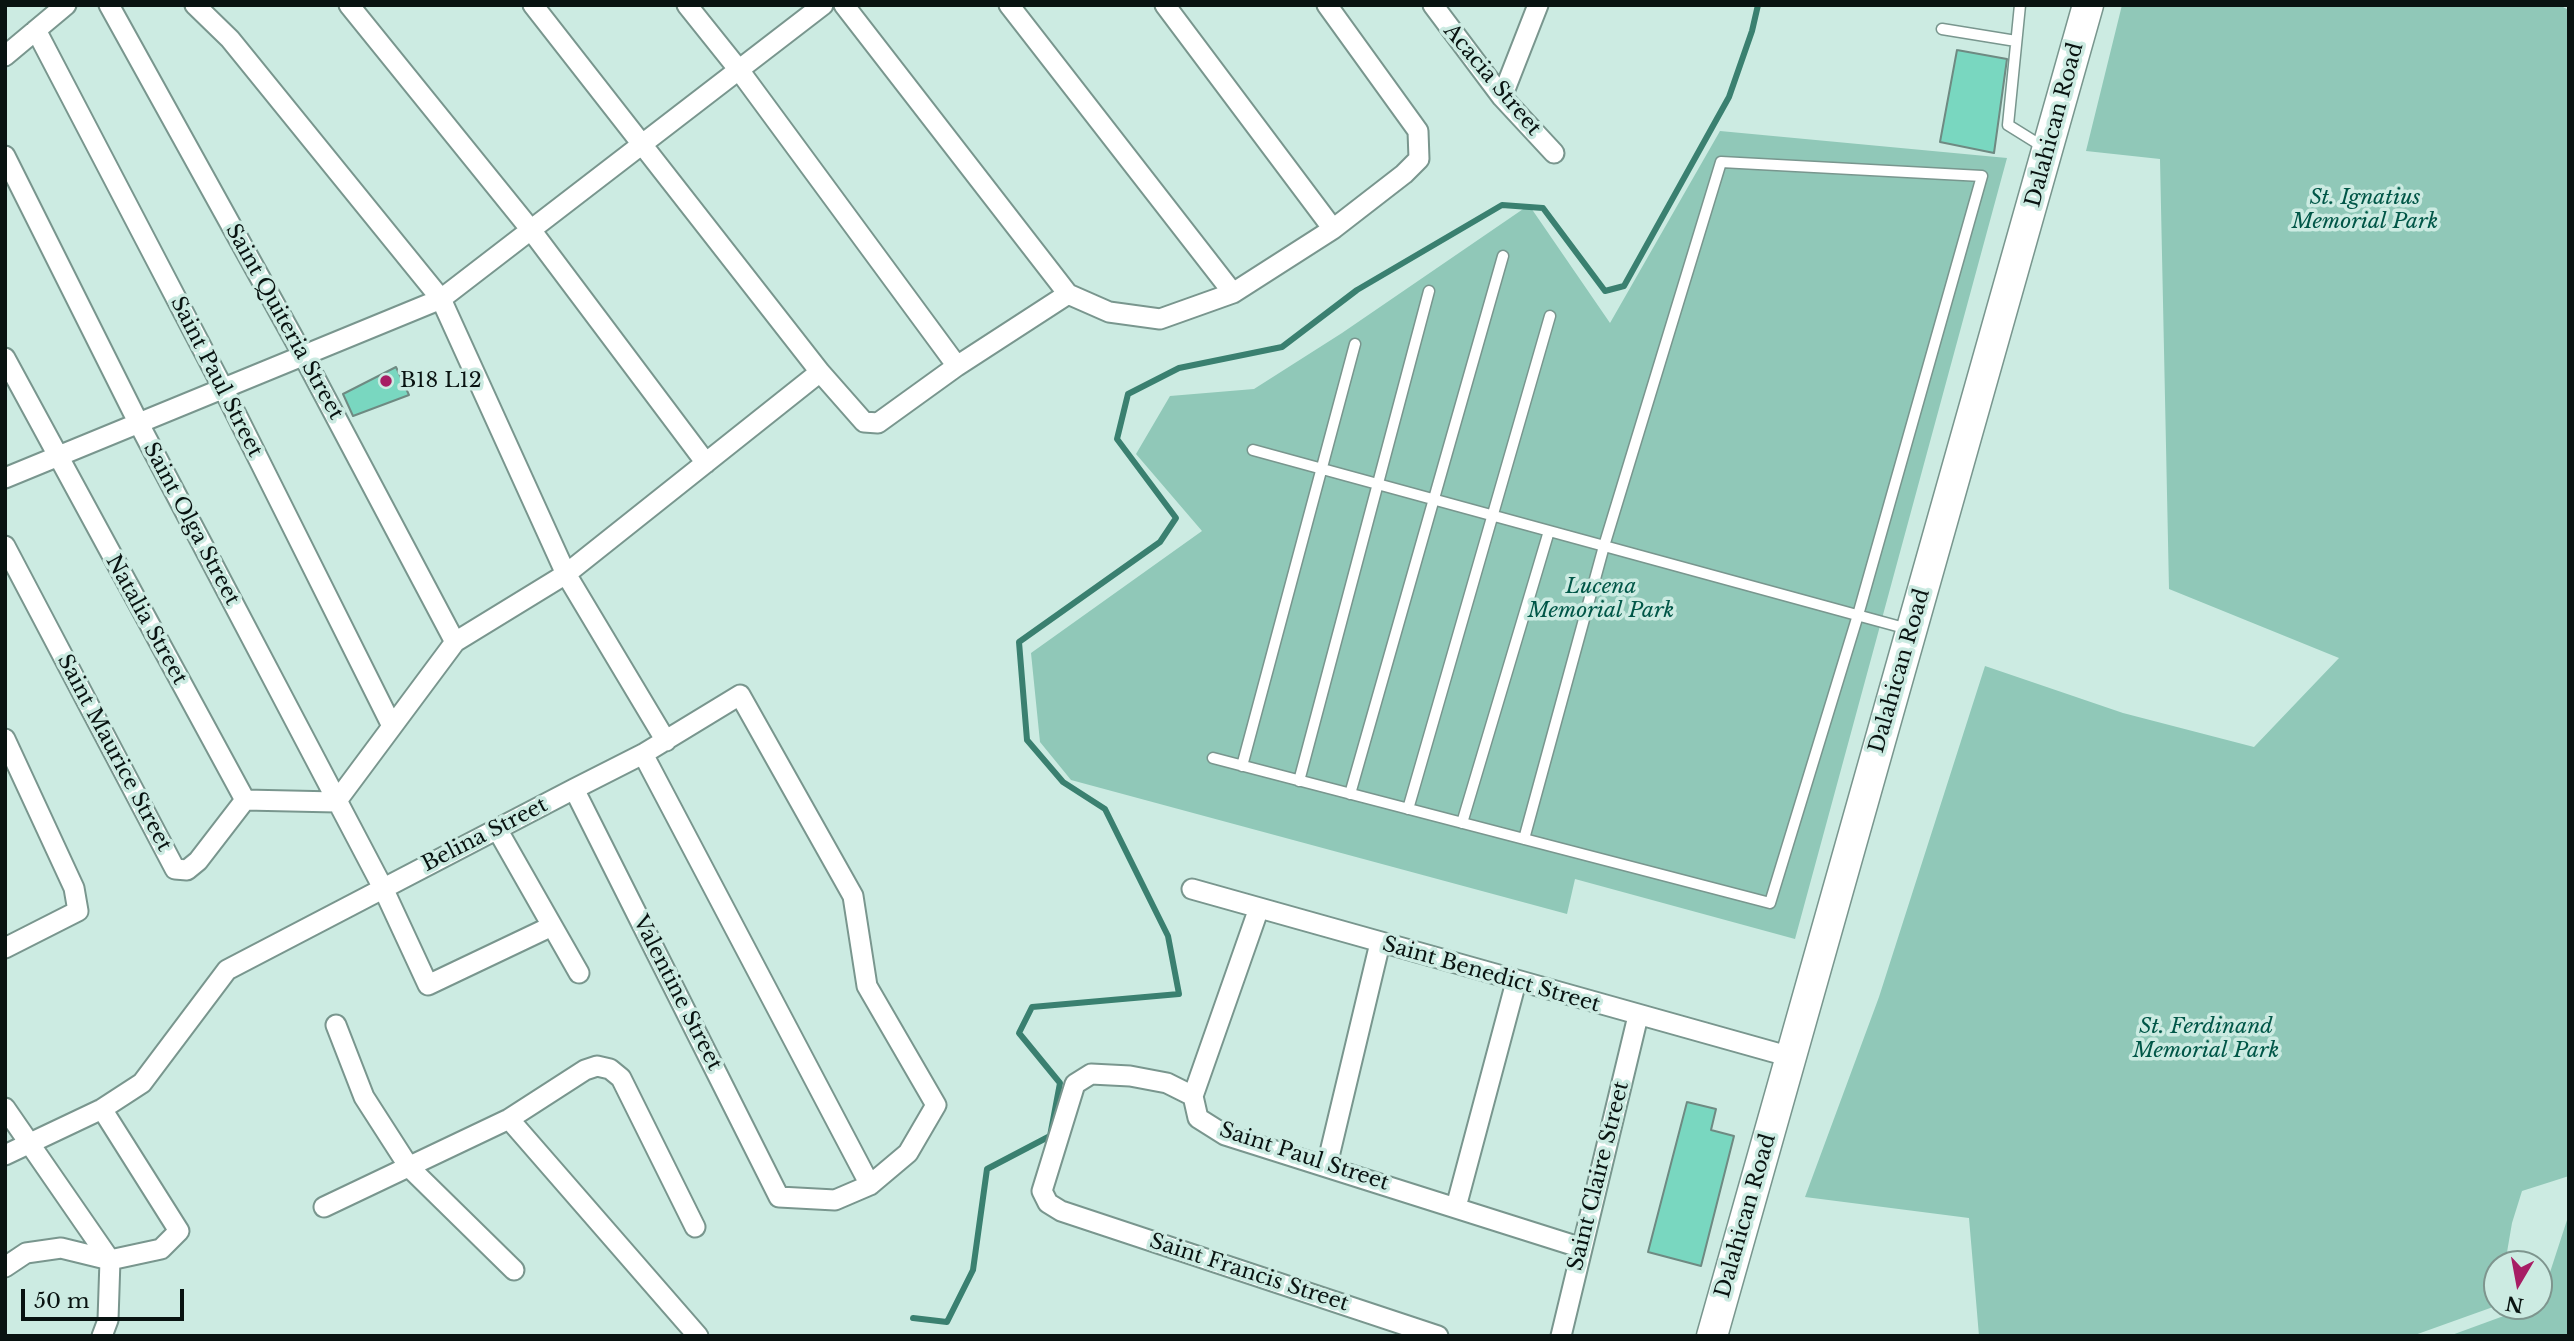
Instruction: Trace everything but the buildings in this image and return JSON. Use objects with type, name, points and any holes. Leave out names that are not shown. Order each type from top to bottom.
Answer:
[{"type":"main road","name":"Dalahican Road","points":[[1712,1336],[2088,5]]},
{"type":"street","points":[[5,56],[66,5]]},
{"type":"street","name":"Saint Quiteria Street","points":[[109,5],[304,357],[455,642]]},
{"type":"street","points":[[195,5],[230,39],[441,299],[566,573],[666,741]]},
{"type":"street","points":[[349,5],[531,230],[706,463]]},
{"type":"street","points":[[533,5],[820,372],[864,422],[878,423],[957,366],[1068,294]]},
{"type":"street","points":[[687,5],[739,70],[957,366]]},
{"type":"street","points":[[5,478],[441,299],[823,5]]},
{"type":"street","points":[[844,5],[1068,294],[1109,312],[1160,319],[1233,293],[1333,229],[1419,159],[1418,131],[1327,5]]},
{"type":"street","points":[[1009,5],[1233,293]]},
{"type":"street","points":[[1165,5],[1333,229]]},
{"type":"street","points":[[1502,97],[1538,5]]},
{"type":"street","name":"Acacia Street","points":[[1441,10],[1502,97],[1554,153]]},
{"type":"street","name":"Saint Paul Street","points":[[36,30],[224,390],[391,726]]},
{"type":"street","name":"Saint Olga Street","points":[[5,156],[139,424],[383,888],[428,985],[552,926]]},
{"type":"street","name":"Natalia Street","points":[[5,358],[245,800]]},
{"type":"street","points":[[245,800],[336,802],[455,642],[566,573],[820,372]]},
{"type":"street","name":"Saint Maurice Street","points":[[5,546],[175,869],[187,870],[198,861],[245,800]]},
{"type":"street","name":"Belina Street","points":[[102,1109],[142,1083],[227,970],[643,754],[740,695],[853,896],[867,986],[936,1105],[908,1153],[870,1185]]},
{"type":"street","points":[[5,739],[74,888],[78,911],[5,948]]},
{"type":"street","points":[[643,754],[870,1185]]},
{"type":"street","name":"Valentine Street","points":[[574,789],[779,1197],[835,1200],[870,1185]]},
{"type":"street","points":[[496,829],[579,972]]},
{"type":"street","name":"Saint Benedict Street","points":[[1192,889],[1791,1057]]},
{"type":"street","points":[[1193,1096],[1259,908]]},
{"type":"street","points":[[1327,1165],[1380,943]]},
{"type":"street","points":[[1456,1207],[1516,982]]},
{"type":"street","name":"Saint Claire Street","points":[[1561,1336],[1638,1016]]},
{"type":"street","points":[[336,1025],[364,1097],[409,1167],[514,1270]]},
{"type":"street","points":[[324,1208],[509,1119],[584,1070],[597,1066],[610,1069],[621,1078],[695,1227]]},
{"type":"street","name":"Saint Francis Street","points":[[1193,1096],[1167,1083],[1130,1076],[1091,1074],[1075,1084],[1042,1191],[1048,1203],[1061,1211],[1438,1336]]},
{"type":"street","name":"Saint Paul Street","points":[[1193,1096],[1198,1118],[1225,1135],[1327,1165],[1582,1248]]},
{"type":"street","points":[[5,1108],[110,1260],[108,1320],[102,1336]]},
{"type":"street","points":[[5,1155],[102,1109],[179,1231],[161,1250],[110,1260],[61,1248],[26,1253],[5,1267]]},
{"type":"street","points":[[509,1119],[698,1336]]},
{"type":"lane","points":[[2020,5],[2008,125],[2048,149]]},
{"type":"lane","points":[[1942,29],[2016,41]]},
{"type":"lane","points":[[1213,758],[1299,781],[1770,903],[1857,615],[1982,176],[1721,162],[1604,546],[1524,839]]},
{"type":"lane","points":[[1350,794],[1503,256]]},
{"type":"lane","points":[[1299,781],[1429,291]]},
{"type":"lane","points":[[1408,809],[1550,316]]},
{"type":"lane","points":[[1242,766],[1355,344]]},
{"type":"lane","points":[[1253,450],[1912,630]]},
{"type":"lane","points":[[1462,823],[1549,531]]},
{"type":"green space","points":[[2122,5],[2559,5],[2569,10],[2569,1176],[2522,1191],[2507,1250],[2483,1250],[2483,1311],[2412,1336],[1979,1336],[1969,1218],[1805,1197],[1879,997],[1985,666],[2123,713],[2254,747],[2339,658],[2169,589],[2160,159],[2086,151]]},
{"type":"green space","name":"Lucena Memorial Park","points":[[1720,131],[2007,158],[1795,939],[1575,879],[1567,914],[1071,780],[1040,742],[1031,653],[1202,531],[1136,454],[1170,396],[1254,389],[1342,333],[1529,205],[1610,323]]},
{"type":"green space","points":[[2569,1214],[2569,1336],[2449,1336],[2493,1320],[2553,1320],[2553,1263]]},
{"type":"waterway","points":[[913,1318],[947,1322],[973,1270],[987,1169],[1050,1136],[1060,1083],[1019,1033],[1032,1007],[1179,994],[1168,936],[1105,809],[1063,782],[1027,740],[1019,642],[1160,542],[1176,518],[1117,439],[1128,394],[1179,368],[1282,347],[1357,290],[1502,205],[1543,208],[1605,291],[1624,286],[1729,97],[1758,5]]},
{"type":"place","name":"B18 L12","points":[[386,381]]},
{"type":"park label","name":"St. Ignatius Memorial Park","points":[[2365,210]]},
{"type":"park label","name":"St. Ferdinand Memorial Park","points":[[2206,1039]]}]
